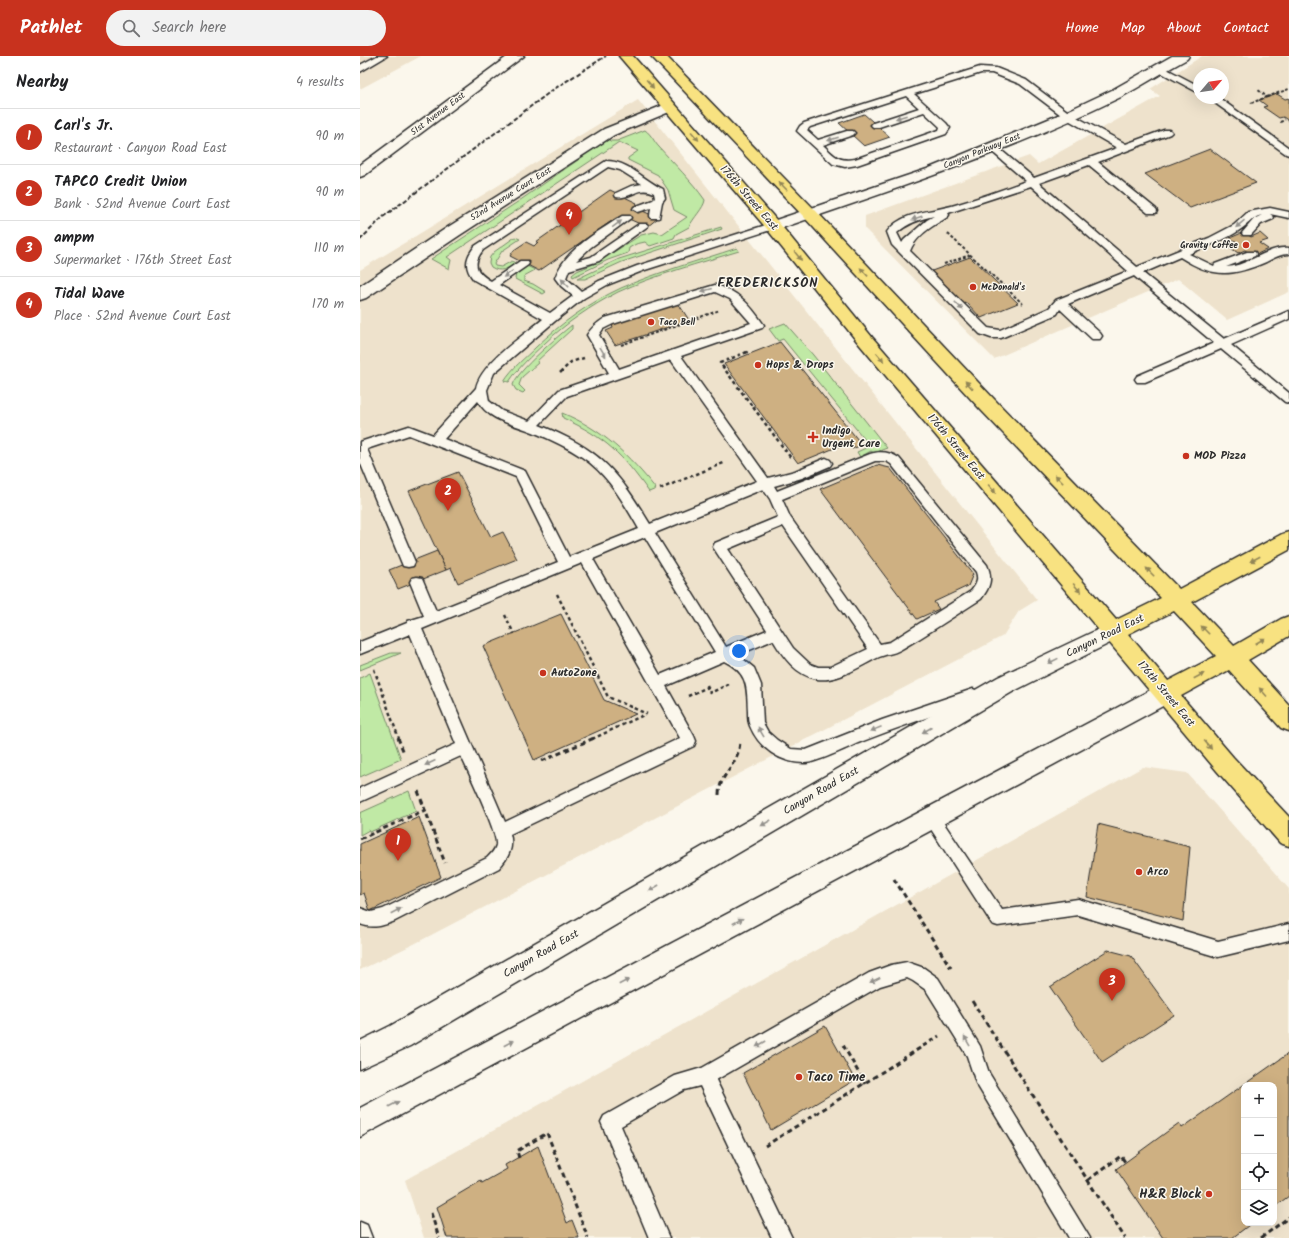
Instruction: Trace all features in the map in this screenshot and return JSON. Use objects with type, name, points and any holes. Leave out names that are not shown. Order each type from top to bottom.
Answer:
[{"type":"main road","points":[[658,56],[810,214],[987,404],[1177,600],[1289,721]]},
{"type":"main road","name":"176th Street East","points":[[629,59],[774,226],[866,341],[1114,631],[1225,764],[1289,835]]},
{"type":"main road","name":"Canyon Road East","points":[[1114,631],[1177,600],[1289,540]]},
{"type":"main road","points":[[1166,693],[1232,658],[1289,625]]},
{"type":"street","name":"51st Avenue East","points":[[360,172],[517,56]]},
{"type":"street","name":"Canyon Parkway East","points":[[774,226],[932,172],[1068,116],[1117,93],[1182,56]]},
{"type":"street","name":"52nd Avenue Court East","points":[[360,294],[454,231],[609,132],[669,106]]},
{"type":"street","name":"Canyon Road East","points":[[360,1055],[400,1036],[1006,684],[1114,631]]},
{"type":"street","points":[[360,1123],[1166,693]]},
{"type":"lane","points":[[360,69],[383,56]]},
{"type":"lane","points":[[1160,69],[1193,87]]},
{"type":"lane","points":[[908,93],[943,125],[945,128],[943,132],[850,164],[845,164],[836,162],[802,131],[804,126],[980,70],[992,70],[1023,82],[1068,116],[1125,148]]},
{"type":"lane","points":[[1221,104],[1289,152]]},
{"type":"lane","points":[[876,125],[925,109]]},
{"type":"lane","points":[[1167,132],[1031,182],[955,208],[925,215],[900,224],[892,232],[896,243],[984,331],[991,334],[1001,334],[1053,311],[1060,303],[1213,240],[1238,227],[1252,214],[1270,211],[1289,215]]},
{"type":"lane","points":[[816,144],[850,133]]},
{"type":"lane","points":[[992,147],[1136,272],[1289,399]]},
{"type":"lane","points":[[1091,161],[1152,211]]},
{"type":"lane","points":[[551,318],[478,278],[472,271],[471,259],[479,248],[606,164],[613,164],[634,174],[658,191],[660,198],[646,213],[657,202]]},
{"type":"lane","points":[[620,195],[642,186],[652,187]]},
{"type":"lane","points":[[905,252],[908,242],[930,222],[955,208]]},
{"type":"lane","points":[[1247,234],[1256,222],[1261,219],[1272,217],[1289,221]]},
{"type":"lane","points":[[566,267],[595,260],[635,222],[578,252],[560,272],[560,278],[565,284],[580,296]]},
{"type":"lane","points":[[774,226],[641,268],[603,283],[580,296],[551,318],[490,370],[483,380],[481,390],[482,399],[488,408],[496,414],[531,426],[569,444],[594,460],[622,491],[723,654],[737,661],[749,672],[754,685],[756,724],[762,736],[772,745],[789,755],[806,757],[886,725],[1006,684]]},
{"type":"lane","points":[[1213,240],[1223,243],[1232,239]]},
{"type":"lane","points":[[1266,248],[1270,247],[1284,251]]},
{"type":"lane","points":[[1181,253],[1192,261],[1207,268],[1235,271],[1284,251]]},
{"type":"lane","points":[[1207,268],[1220,266],[1251,254]]},
{"type":"lane","points":[[492,285],[524,263]]},
{"type":"lane","points":[[531,426],[563,393],[758,325],[733,294],[715,288],[609,321],[595,330],[593,335],[616,374]]},
{"type":"lane","points":[[1060,303],[1096,336]]},
{"type":"lane","points":[[1141,379],[1289,315]]},
{"type":"lane","points":[[673,354],[775,497],[785,520],[877,651]]},
{"type":"lane","points":[[435,441],[481,390]]},
{"type":"lane","points":[[408,562],[360,447],[409,430],[521,474],[566,564]]},
{"type":"lane","points":[[775,497],[874,457],[888,458],[895,461],[982,569],[985,575],[984,584],[976,596],[894,647],[877,651],[830,673],[818,673],[805,669],[796,661],[775,632],[720,547],[785,520]]},
{"type":"lane","points":[[360,648],[413,625],[765,483],[798,475],[826,463]]},
{"type":"lane","points":[[501,830],[689,741],[585,556]]},
{"type":"lane","points":[[417,582],[432,618]]},
{"type":"lane","points":[[360,916],[368,920],[378,919],[389,915],[493,863],[502,853],[505,841],[413,625]]},
{"type":"lane","points":[[657,683],[775,632]]},
{"type":"lane","points":[[360,794],[465,747]]},
{"type":"lane","points":[[932,818],[998,918],[1078,907],[1218,949],[1289,932]]},
{"type":"lane","points":[[659,1238],[610,1122],[680,1082],[705,1076],[875,979],[891,973],[907,970],[918,974],[932,984],[974,1052],[982,1077],[1080,1238]]},
{"type":"lane","points":[[705,1076],[782,1238]]},
{"type":"lane","points":[[360,1232],[362,1238]]},
{"type":"path","points":[[1257,89],[1267,97]]},
{"type":"path","points":[[1251,103],[1288,90]]},
{"type":"path","points":[[1280,122],[1284,120]]},
{"type":"path","points":[[942,229],[1026,307]]},
{"type":"path","points":[[940,266],[970,255]]},
{"type":"path","points":[[616,346],[725,309]]},
{"type":"path","points":[[748,352],[720,363],[794,463]]},
{"type":"path","points":[[660,489],[732,460]]},
{"type":"path","points":[[542,761],[647,714],[608,697],[557,594]]},
{"type":"path","points":[[506,615],[514,634]]},
{"type":"path","points":[[374,669],[405,755]]},
{"type":"path","points":[[685,697],[707,686],[710,693],[729,684],[731,688]]},
{"type":"path","points":[[719,795],[718,789],[720,780],[730,770],[738,756],[740,741],[738,736]]},
{"type":"path","points":[[416,786],[447,870]]},
{"type":"path","points":[[360,839],[425,810]]},
{"type":"path","points":[[894,879],[953,971]]},
{"type":"path","points":[[970,998],[1125,1238]]},
{"type":"path","points":[[762,1141],[766,1147],[940,1035]]},
{"type":"path","points":[[843,1045],[865,1084]]},
{"type":"path","points":[[519,1158],[517,1151],[547,1133],[588,1238]]},
{"type":"path","points":[[1088,1180],[1121,1156],[1125,1162]]},
{"type":"path","points":[[431,1213],[439,1238]]},
{"type":"path","points":[[1261,1238],[1289,1217]]},
{"type":"shaded area","points":[[360,56],[421,56],[360,89]]},
{"type":"shaded area","points":[[1202,56],[1289,56],[1289,292],[1227,320],[1178,279],[994,359],[865,229],[865,216],[1029,156],[1038,164],[1160,96],[1150,89]]},
{"type":"shaded area","points":[[638,100],[1037,600],[1019,611],[1003,636],[414,944],[360,970],[360,270]]},
{"type":"shaded area","points":[[1143,767],[1187,773],[1289,889],[1289,1238],[424,1238],[405,1180]]},
{"type":"green space","points":[[645,130],[689,179],[705,200],[703,206],[689,227],[676,234],[674,238],[650,246],[645,242],[636,244],[629,248],[628,253],[608,260],[573,277],[572,275],[577,271],[596,263],[641,235],[654,232],[662,234],[687,217],[674,210],[668,190],[658,175],[628,160],[628,158],[638,151],[619,142],[447,257],[451,260],[449,269],[431,259],[519,201],[608,139],[610,141],[617,141]]},
{"type":"green space","points":[[721,227],[722,229],[622,262],[585,279],[577,279],[619,259]]},
{"type":"green space","points":[[515,237],[520,239],[502,251],[494,264],[495,266],[501,267],[512,261],[515,263],[504,270],[498,270],[491,267],[489,263],[490,257],[494,252]]},
{"type":"green space","points":[[737,248],[739,251],[647,280],[608,297],[579,315],[561,329],[525,362],[509,382],[504,381],[515,367],[546,338],[565,322],[598,300],[621,288],[649,277]]},
{"type":"green space","points":[[527,266],[535,270],[524,276],[524,281],[533,284],[546,292],[543,294],[515,279],[516,273]]},
{"type":"green space","points":[[785,323],[813,355],[887,448],[874,453],[871,451],[860,457],[857,452],[870,446],[783,339],[778,341],[769,329]]},
{"type":"green space","points":[[572,325],[572,329],[522,377],[519,385],[525,391],[523,393],[516,390],[513,385],[522,371],[530,362]]},
{"type":"green space","points":[[562,413],[590,427],[602,435],[636,465],[656,489],[649,492],[630,467],[612,448],[578,425],[563,418]]},
{"type":"green space","points":[[391,653],[401,653],[360,670],[360,665]]},
{"type":"green space","points":[[370,673],[401,759],[360,777],[360,678]]},
{"type":"green space","points":[[409,791],[416,811],[360,835],[360,813]]},
{"type":"building","points":[[1277,94],[1285,99],[1289,98],[1289,121],[1283,117],[1279,118],[1263,107],[1267,106],[1259,100]]},
{"type":"building","points":[[864,114],[890,137],[864,146],[839,123]]},
{"type":"building","points":[[1210,149],[1256,183],[1190,208],[1145,174]]},
{"type":"building","points":[[610,190],[637,203],[634,207],[658,218],[647,227],[622,216],[616,218],[539,271],[510,256],[514,250],[526,242],[534,246],[538,242],[536,242]]},
{"type":"building","name":"Gravity Coffee","points":[[1244,232],[1251,237],[1260,233],[1268,240],[1259,243],[1268,249],[1253,256],[1245,250],[1238,253],[1228,246],[1237,242],[1230,238]]},
{"type":"building","name":"McDonald's","points":[[970,257],[1018,303],[981,318],[967,303],[962,305],[929,272]]},
{"type":"building","name":"Taco Bell","points":[[678,303],[689,320],[615,345],[606,331],[613,328],[612,325]]},
{"type":"building","points":[[780,342],[862,445],[852,449],[847,443],[798,463],[724,364]]},
{"type":"building","points":[[877,465],[890,468],[973,574],[968,586],[934,602],[939,609],[917,619],[820,489]]},
{"type":"building","points":[[458,472],[491,537],[503,532],[517,559],[458,583],[451,568],[446,570],[409,491]]},
{"type":"building","points":[[437,551],[446,570],[398,589],[389,570]]},
{"type":"building","name":"AutoZone","points":[[561,614],[604,700],[636,714],[534,760],[483,646]]},
{"type":"building","points":[[419,817],[441,877],[370,911],[364,893],[360,895],[360,844]]},
{"type":"building","name":"Arco","points":[[1098,824],[1190,847],[1183,921],[1087,897]]},
{"type":"building","points":[[1108,950],[1131,956],[1174,1015],[1102,1062],[1050,987]]},
{"type":"building","name":"Taco Time","points":[[825,1026],[855,1080],[771,1130],[743,1073]]},
{"type":"building","points":[[1289,1053],[1289,1196],[1277,1205],[1277,1082],[1248,1082]]},
{"type":"building","points":[[1241,1087],[1241,1226],[1248,1226],[1232,1238],[1163,1238],[1116,1169],[1179,1123],[1182,1128]]},
{"type":"building","points":[[538,1146],[567,1223],[572,1220],[579,1238],[447,1238],[437,1207],[481,1181],[482,1183],[507,1169],[505,1165]]},
{"type":"railway","points":[[360,240],[383,217],[554,89],[606,56]]},
{"type":"place","name":"Tidal Wave","points":[[569,235]]},
{"type":"place","name":"Gravity Coffee","points":[[1246,245]]},
{"type":"place","name":"McDonald's","points":[[973,287]]},
{"type":"place","name":"Taco Bell","points":[[651,322]]},
{"type":"place","name":"Hops & Drops","points":[[758,365]]},
{"type":"place","name":"Indigo Urgent Care","points":[[813,437]]},
{"type":"place","name":"MOD Pizza","points":[[1186,456]]},
{"type":"place","name":"TAPCO Credit Union","points":[[448,511]]},
{"type":"place","name":"AutoZone","points":[[543,673]]},
{"type":"place","name":"Carl's Jr.","points":[[398,861]]},
{"type":"place","name":"Arco","points":[[1139,872]]},
{"type":"place","name":"ampm","points":[[1112,1001]]},
{"type":"place","name":"Taco Time","points":[[799,1077]]},
{"type":"place","name":"H&R Block","points":[[1209,1194]]},
{"type":"district","name":"FREDERICKSON","points":[[768,283]]}]
